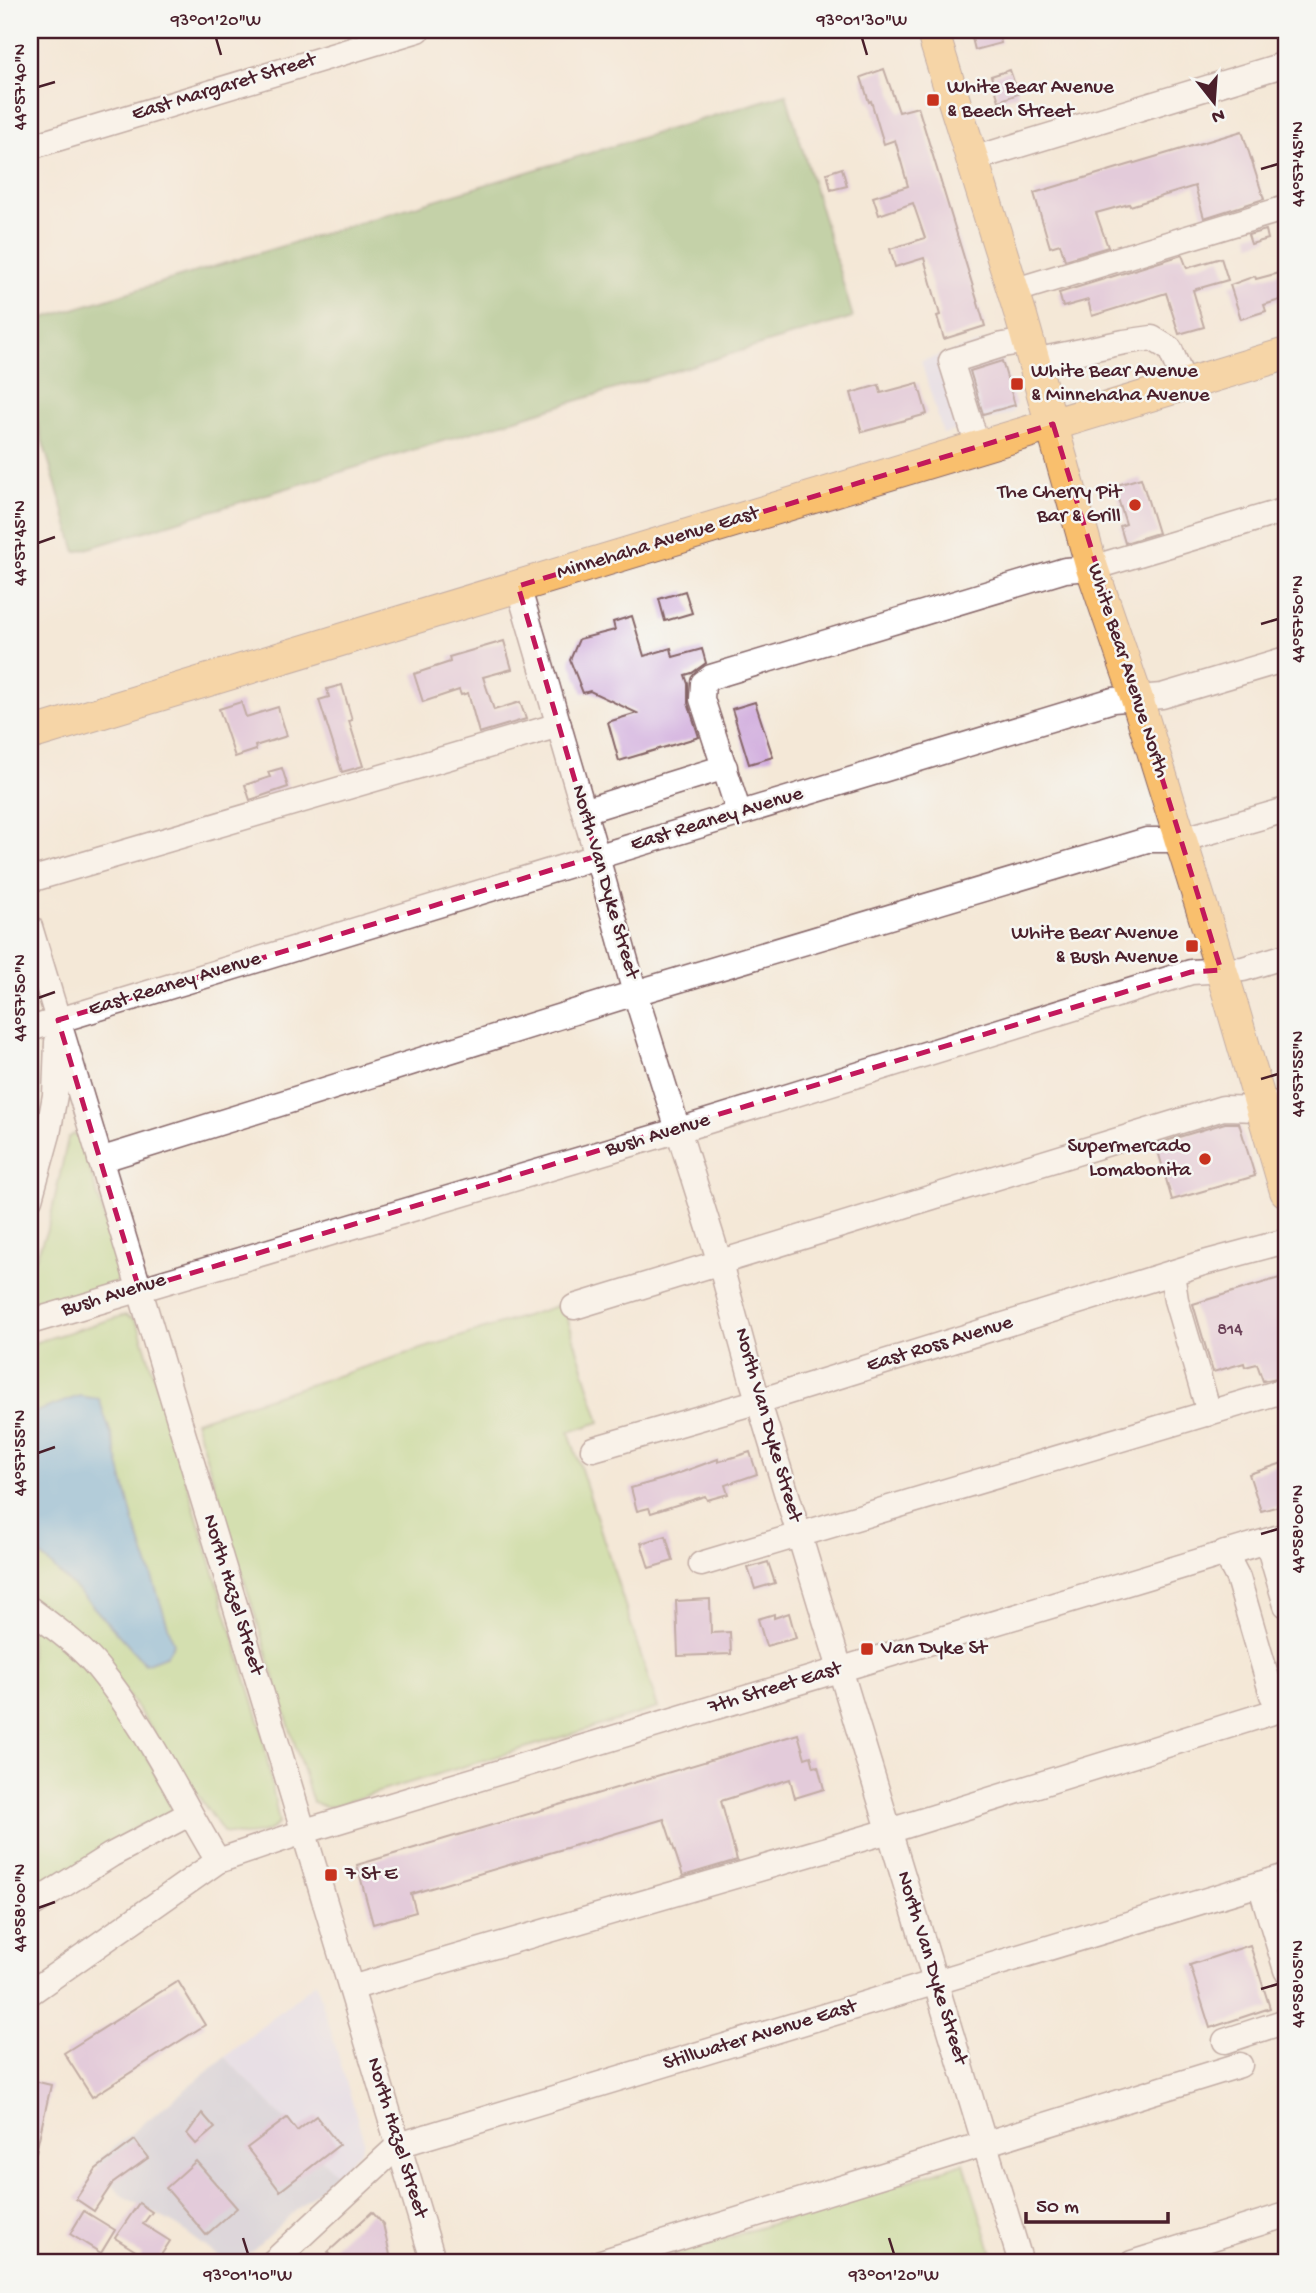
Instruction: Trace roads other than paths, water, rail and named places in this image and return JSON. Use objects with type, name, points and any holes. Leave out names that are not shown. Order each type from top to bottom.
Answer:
[{"type":"main road","name":"White Bear Avenue North","points":[[932,30],[1053,424],[1093,568],[1137,699],[1221,970],[1274,1106],[1286,1191]]},
{"type":"main road","name":"Minnehaha Avenue East","points":[[30,734],[1286,354]]},
{"type":"street","name":"East Margaret Street","points":[[30,147],[418,30]]},
{"type":"street","points":[[973,159],[1286,64]]},
{"type":"street","points":[[1013,291],[1286,208]]},
{"type":"street","points":[[978,447],[951,361],[1002,345],[1031,351],[1152,338],[1170,349],[1185,385]]},
{"type":"street","points":[[739,813],[702,699],[703,683],[711,677],[1065,570],[1093,568],[1286,510]]},
{"type":"street","name":"North Van Dyke Street","points":[[518,586],[635,993],[720,1263],[799,1535],[1021,2263]]},
{"type":"street","name":"East Reaney Avenue","points":[[30,1029],[1113,699],[1163,696],[1286,659]]},
{"type":"street","points":[[30,880],[559,725]]},
{"type":"street","points":[[584,811],[725,767]]},
{"type":"street","points":[[100,1160],[635,993],[1147,840],[1181,840],[1286,810]]},
{"type":"street","name":"North Hazel Street","points":[[30,927],[434,2263]]},
{"type":"street","name":"Bush Avenue","points":[[30,1322],[679,1130],[1191,972],[1243,969],[1286,956]]},
{"type":"street","points":[[30,1199],[48,1134],[55,1095],[58,1020]]},
{"type":"street","points":[[574,1307],[1223,1108],[1274,1106]]},
{"type":"street","name":"East Ross Avenue","points":[[593,1450],[1172,1273],[1286,1241]]},
{"type":"street","points":[[1172,1273],[1176,1300],[1206,1402],[1207,1414]]},
{"type":"street","points":[[701,1564],[1286,1390]]},
{"type":"street","points":[[1277,1538],[1286,1605]]},
{"type":"street","name":"7th Street East","points":[[34,1982],[218,1861],[304,1832],[840,1668],[1277,1538]]},
{"type":"street","points":[[351,1988],[889,1831],[1279,1702],[1238,1578],[1225,1553]]},
{"type":"street","points":[[30,1609],[99,1667],[147,1737],[218,1861]]},
{"type":"street","points":[[30,1906],[111,1855],[189,1814]]},
{"type":"street","name":"Stillwater Avenue East","points":[[272,2263],[399,2146],[1286,1876]]},
{"type":"street","points":[[1260,1884],[1286,1970]]},
{"type":"street","points":[[1225,2040],[1286,2021]]},
{"type":"street","points":[[598,2263],[1240,2065]]},
{"type":"street","points":[[1132,2263],[1286,2215]]},
{"type":"water","points":[[79,1396],[99,1399],[113,1440],[133,1519],[174,1644],[166,1656],[145,1664],[88,1601],[30,1545],[30,1417],[33,1413]]},
{"type":"place","name":"White Bear Avenue & Beech Street","points":[[933,100]]},
{"type":"place","name":"White Bear Avenue & Minnehaha Avenue","points":[[1017,384]]},
{"type":"place","name":"The Cherry Pit Bar & Grill","points":[[1135,505]]},
{"type":"place","name":"White Bear Avenue & Bush Avenue","points":[[1192,946]]},
{"type":"place","name":"Supermercado Lomabonita","points":[[1205,1159]]},
{"type":"place","name":"Van Dyke St","points":[[867,1649]]},
{"type":"place","name":"7 St E","points":[[331,1875]]}]
